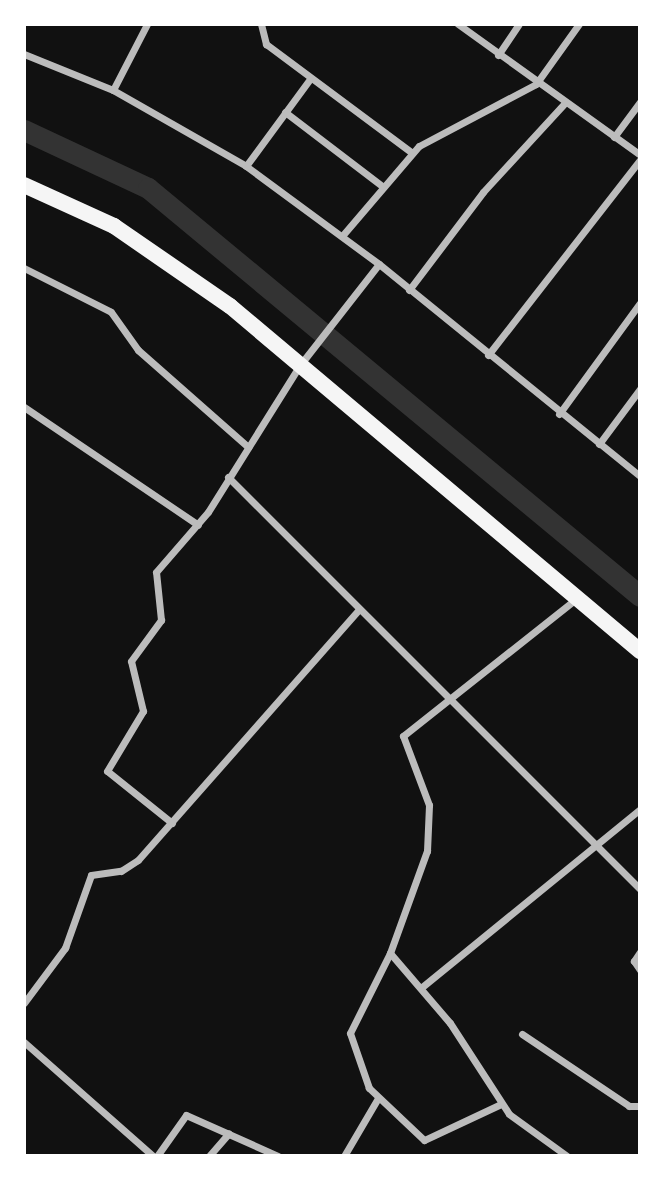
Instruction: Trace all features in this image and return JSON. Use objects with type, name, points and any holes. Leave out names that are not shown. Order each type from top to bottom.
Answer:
[{"type":"main road","points":[[24,185],[114,226],[174,264],[300,365],[639,652]]},
{"type":"street","points":[[113,90],[147,24]]},
{"type":"street","points":[[261,24],[266,44],[411,152]]},
{"type":"street","points":[[458,24],[536,84],[639,155]]},
{"type":"street","points":[[498,55],[519,24]]},
{"type":"street","points":[[342,236],[411,152],[439,131],[536,84],[579,24]]},
{"type":"street","points":[[24,54],[113,90],[246,166],[379,264],[559,414],[639,476]]},
{"type":"street","points":[[246,166],[310,79]]},
{"type":"street","points":[[614,137],[639,102]]},
{"type":"street","points":[[409,290],[483,192],[564,104]]},
{"type":"street","points":[[285,112],[382,186]]},
{"type":"street","points":[[488,355],[639,160]]},
{"type":"street","points":[[172,823],[106,769],[143,711],[131,661],[161,620],[156,572],[198,525],[300,365],[379,264]]},
{"type":"street","points":[[24,268],[111,312],[138,350],[248,447]]},
{"type":"street","points":[[559,414],[639,303]]},
{"type":"street","points":[[599,444],[639,389]]},
{"type":"street","points":[[24,407],[198,525]]},
{"type":"street","points":[[228,477],[639,890]]},
{"type":"street","points":[[501,1104],[429,1141],[378,1098],[357,1069],[350,1033],[390,953],[416,888],[430,827],[427,796],[402,738],[576,599]]},
{"type":"street","points":[[24,1003],[65,948],[91,875],[127,869],[172,823],[359,609]]},
{"type":"street","points":[[422,987],[639,809]]},
{"type":"street","points":[[639,952],[634,961],[639,970]]},
{"type":"street","points":[[390,953],[422,987],[474,1055],[501,1104],[567,1156]]},
{"type":"street","points":[[522,1034],[629,1106],[639,1106]]},
{"type":"street","points":[[24,1042],[155,1156],[186,1115],[278,1156]]},
{"type":"street","points":[[344,1156],[378,1098]]},
{"type":"street","points":[[209,1156],[229,1133]]},
{"type":"waterway","points":[[24,130],[148,188],[640,596]]}]
